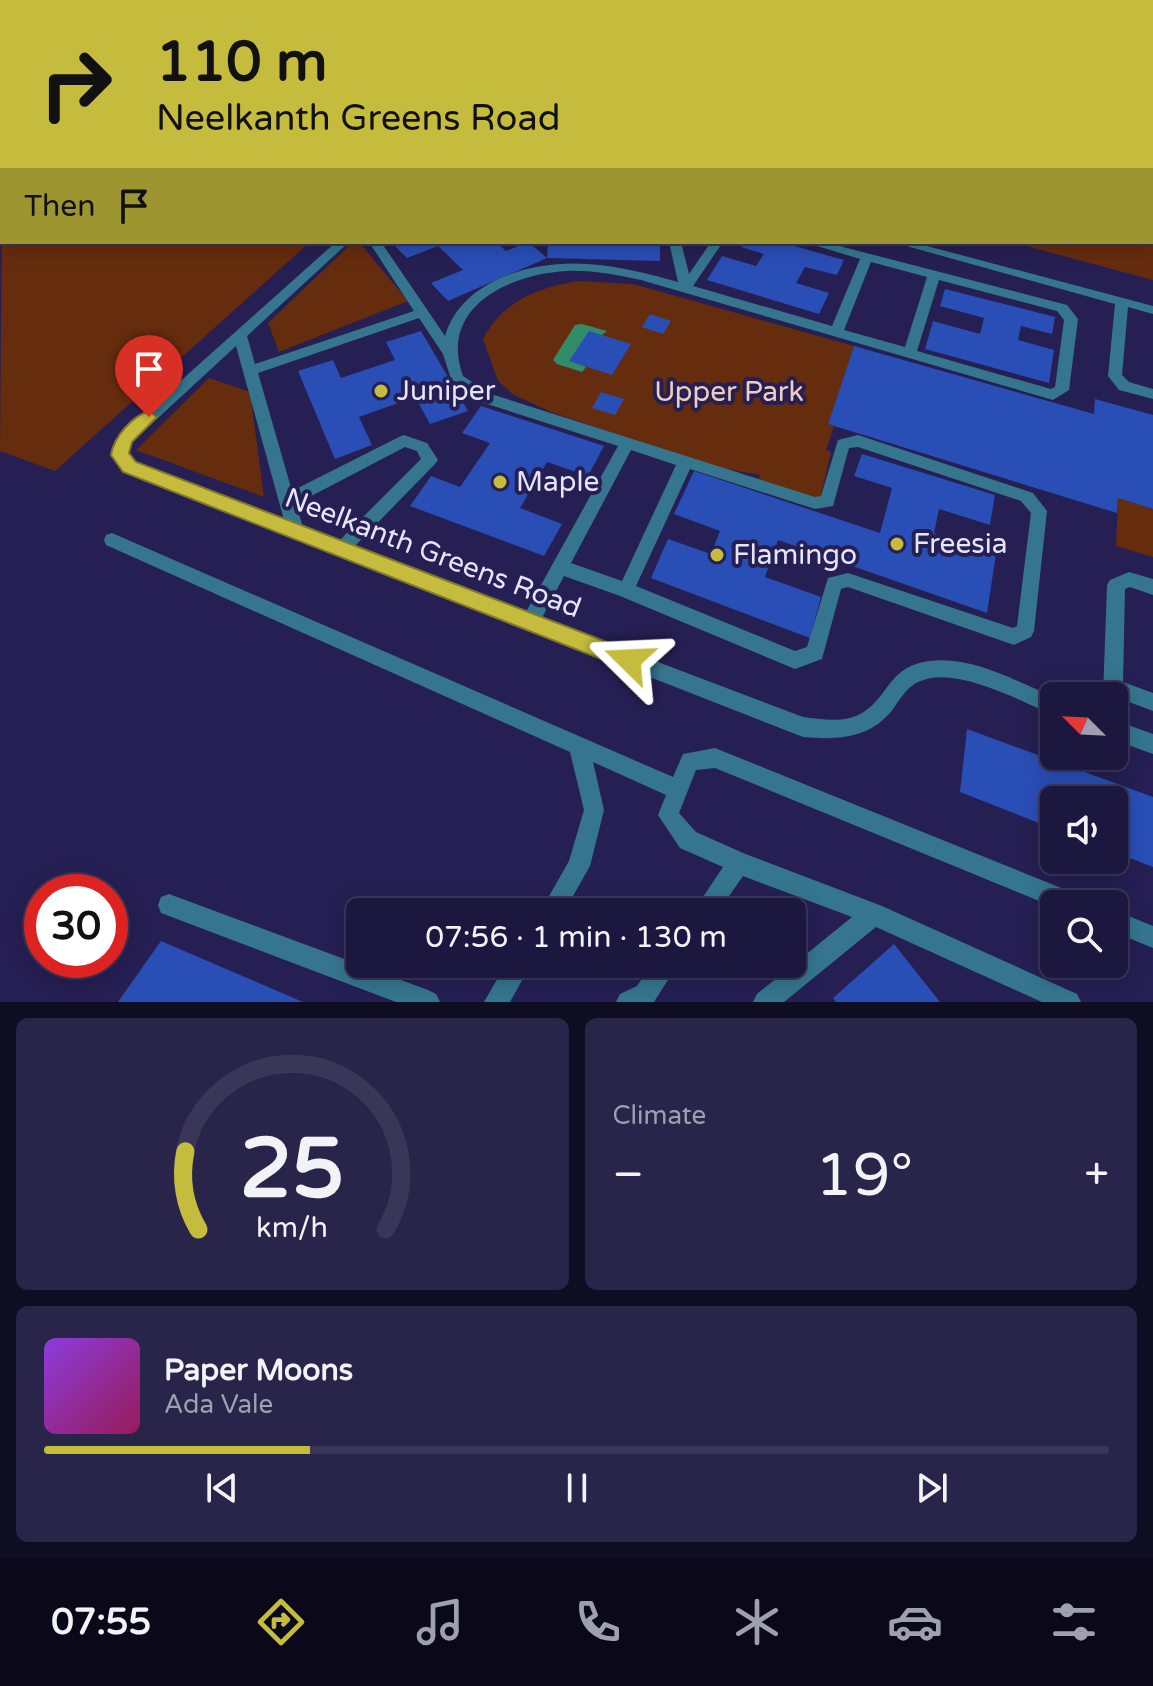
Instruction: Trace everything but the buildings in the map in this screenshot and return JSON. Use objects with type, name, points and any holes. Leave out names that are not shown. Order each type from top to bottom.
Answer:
[{"type":"street","name":"Neelkanth Greens Road","points":[[341,244],[126,438],[120,455],[129,467],[803,727],[838,730],[867,721],[881,710],[886,698],[906,677],[928,670],[963,672],[1040,701]]},
{"type":"street","points":[[376,244],[451,354]]},
{"type":"street","points":[[675,244],[686,288]]},
{"type":"street","points":[[686,288],[716,244]]},
{"type":"street","points":[[560,567],[626,590],[795,660],[815,653],[834,583],[848,580],[1014,637],[1025,631],[1039,511],[1027,497],[858,441],[843,444],[827,501],[815,503],[500,403],[470,390],[457,379],[450,342],[455,327],[472,303],[498,284],[531,272],[586,267],[643,276],[1053,395],[1062,390],[1071,319],[1062,308],[818,244]]},
{"type":"street","points":[[905,244],[1153,310]]},
{"type":"street","points":[[836,332],[867,257]]},
{"type":"street","points":[[910,353],[934,274]]},
{"type":"street","points":[[1122,302],[1115,376],[1124,386],[1153,394]]},
{"type":"street","points":[[250,371],[424,312]]},
{"type":"street","points":[[240,335],[295,529]]},
{"type":"street","points":[[287,501],[404,441],[422,447],[430,460],[342,548]]},
{"type":"street","points":[[530,622],[627,444]]},
{"type":"street","points":[[626,590],[685,462]]},
{"type":"street","points":[[112,540],[678,790]]},
{"type":"street","points":[[1113,682],[1116,585],[1129,579],[1153,587]]},
{"type":"street","points":[[1128,696],[1153,702]]},
{"type":"street","points":[[1128,735],[1153,744]]},
{"type":"street","points":[[560,898],[579,866],[594,810],[579,747]]},
{"type":"street","points":[[1040,891],[715,758],[690,761],[668,815],[688,840],[739,863],[874,914],[1069,1002]]},
{"type":"street","points":[[714,898],[739,863]]},
{"type":"street","points":[[169,905],[428,1002]]},
{"type":"street","points":[[765,1002],[874,914]]},
{"type":"street","points":[[1128,927],[1153,937]]},
{"type":"street","points":[[496,1002],[511,978]]},
{"type":"street","points":[[628,1002],[645,994],[656,978]]},
{"type":"green space","points":[[2,244],[308,244],[55,471],[0,451]]},
{"type":"green space","points":[[351,244],[361,244],[408,301],[279,352],[268,323]]},
{"type":"green space","points":[[1018,244],[1153,244],[1153,280]]},
{"type":"green space","name":"Upper Park","points":[[579,281],[633,284],[854,346],[828,424],[834,426],[826,450],[831,452],[820,499],[758,480],[760,475],[710,466],[551,412],[514,395],[498,381],[483,339],[491,326],[523,298],[550,287]]},
{"type":"green space","points":[[209,378],[250,392],[264,497],[136,450]]},
{"type":"green space","points":[[1118,498],[1153,509],[1153,557],[1116,546]]},
{"type":"shaded area","points":[[575,325],[607,331],[570,360],[586,367],[582,372],[553,360]]},
{"type":"place","name":"Juniper","points":[[381,391]]},
{"type":"place","name":"Maple","points":[[500,482]]},
{"type":"place","name":"Freesia","points":[[897,544]]},
{"type":"place","name":"Flamingo","points":[[717,555]]},
{"type":"route","points":[[149,417],[126,438],[121,447],[120,455],[129,467],[629,660]]}]
